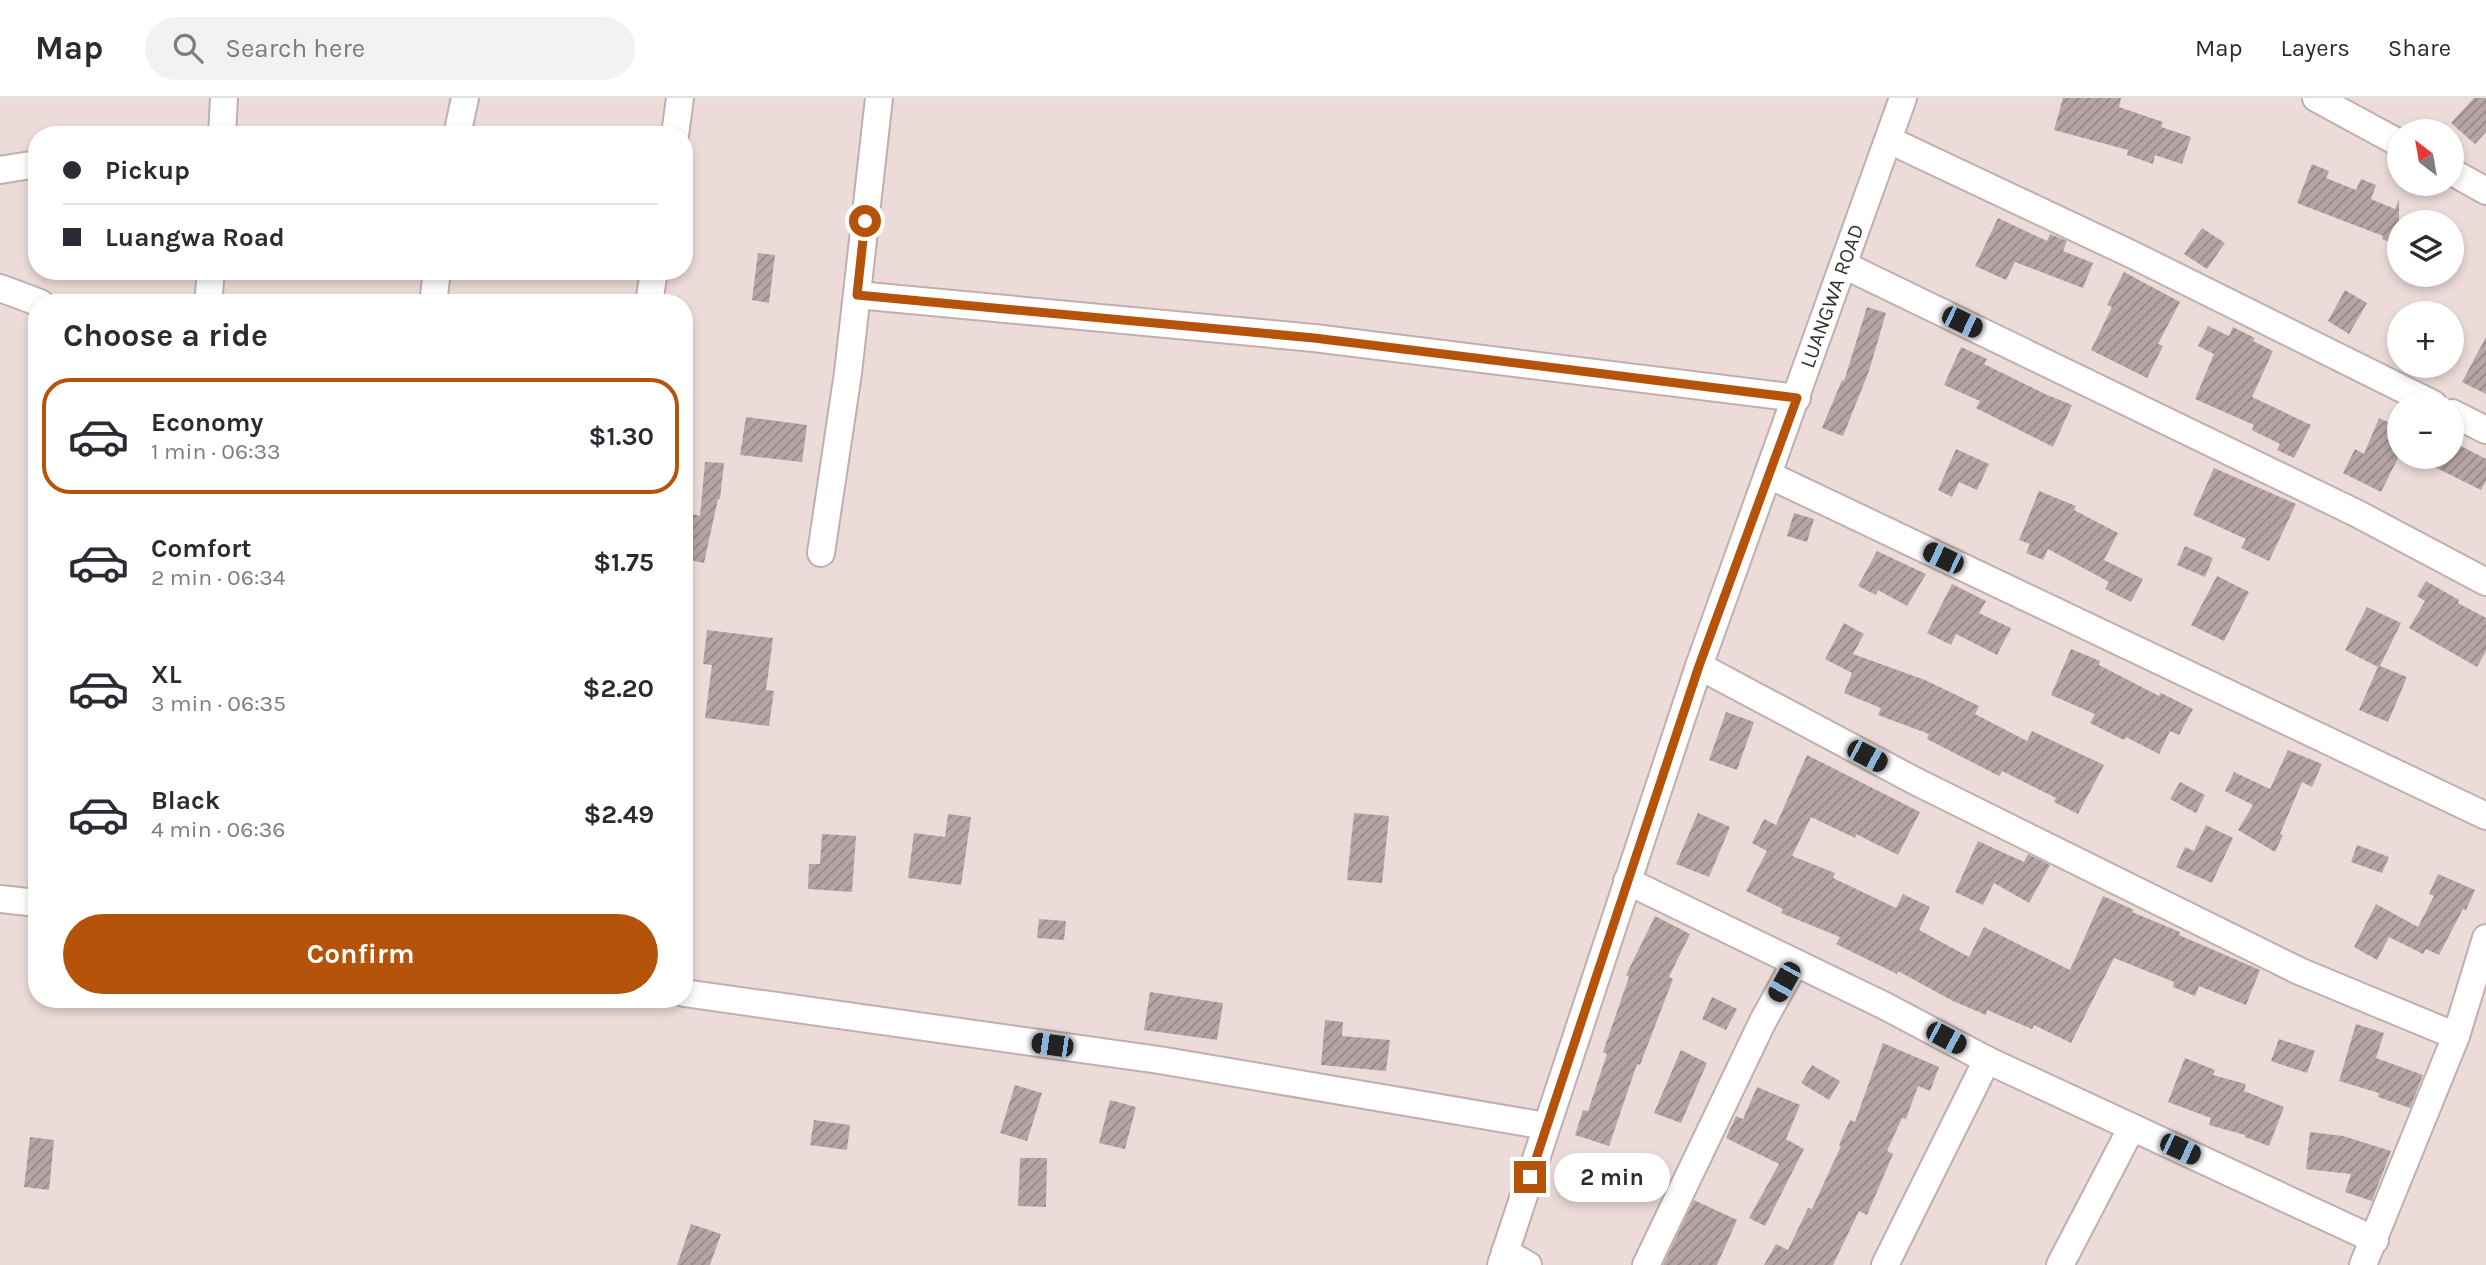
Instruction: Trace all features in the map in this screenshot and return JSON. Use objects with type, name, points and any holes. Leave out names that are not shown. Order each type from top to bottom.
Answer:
[{"type":"street","points":[[222,126],[224,98]]},
{"type":"street","points":[[459,126],[465,98]]},
{"type":"street","points":[[676,126],[680,98]]},
{"type":"street","points":[[821,552],[848,373],[879,98]]},
{"type":"street","name":"LUANGWA ROAD","points":[[1503,1259],[1699,666],[1903,98]]},
{"type":"street","points":[[2316,98],[2387,137]]},
{"type":"street","points":[[1889,140],[2131,254],[2410,392]]},
{"type":"street","points":[[0,170],[28,165]]},
{"type":"street","points":[[2464,179],[2486,191]]},
{"type":"street","points":[[1844,264],[2358,514],[2486,582]]},
{"type":"street","points":[[0,288],[28,298]]},
{"type":"street","points":[[857,295],[1314,338],[1797,398]]},
{"type":"street","points":[[2464,419],[2486,430]]},
{"type":"street","points":[[1769,475],[2486,816]]},
{"type":"street","points":[[1699,666],[1915,781],[2286,965],[2456,1036]]},
{"type":"street","points":[[1627,881],[1885,1006],[1987,1060],[2375,1240]]},
{"type":"street","points":[[0,899],[28,903]]},
{"type":"street","points":[[2363,1265],[2456,1036],[2486,938]]},
{"type":"street","points":[[1646,1265],[1763,1021],[1795,963]]},
{"type":"street","points":[[693,994],[1159,1060],[1546,1126]]},
{"type":"street","points":[[1885,1265],[1987,1060]]},
{"type":"street","points":[[2060,1265],[2132,1126]]},
{"type":"street","points":[[1503,1259],[1528,1265]]},
{"type":"building","points":[[2063,98],[2121,98],[2119,107],[2163,122],[2161,127],[2191,137],[2182,164],[2155,155],[2153,164],[2127,155],[2128,150],[2054,130]]},
{"type":"building","points":[[2474,98],[2486,98],[2486,132],[2475,144],[2464,134],[2464,119],[2455,119]]},
{"type":"building","points":[[2312,164],[2329,171],[2326,178],[2356,190],[2361,179],[2376,185],[2371,199],[2395,209],[2399,199],[2399,210],[2387,210],[2387,241],[2382,239],[2383,236],[2297,203]]},
{"type":"building","points":[[1998,218],[2047,241],[2050,234],[2067,241],[2063,251],[2093,263],[2083,288],[2015,262],[2006,280],[1975,266]]},
{"type":"building","points":[[2202,228],[2225,243],[2207,269],[2184,254]]},
{"type":"building","points":[[758,253],[775,255],[769,303],[752,300]]},
{"type":"building","points":[[2124,272],[2180,302],[2158,344],[2163,346],[2147,378],[2091,350],[2112,307],[2107,305]]},
{"type":"building","points":[[2345,290],[2367,303],[2349,334],[2328,321]]},
{"type":"building","points":[[1867,307],[1886,313],[1869,371],[1843,436],[1822,428],[1842,380],[1844,381]]},
{"type":"building","points":[[2208,326],[2229,336],[2233,327],[2273,351],[2252,397],[2311,425],[2294,458],[2277,450],[2280,444],[2252,430],[2254,425],[2195,399],[2214,354],[2198,346]]},
{"type":"building","points":[[2486,337],[2486,394],[2462,382]]},
{"type":"building","points":[[1961,347],[1987,359],[1984,364],[2072,405],[2053,447],[1976,408],[1980,401],[1944,385]]},
{"type":"building","points":[[746,417],[807,425],[802,462],[740,455]]},
{"type":"building","points":[[2379,418],[2387,422],[2387,469],[2392,469],[2381,492],[2343,473],[2355,449],[2364,454]]},
{"type":"building","points":[[2464,448],[2486,459],[2486,481],[2481,490],[2438,469],[2464,469]]},
{"type":"building","points":[[1956,449],[1989,464],[1977,490],[1959,482],[1952,497],[1938,490]]},
{"type":"building","points":[[705,462],[724,463],[720,499],[704,563],[693,561],[693,514],[700,516]]},
{"type":"building","points":[[2214,468],[2296,504],[2269,561],[2241,548],[2246,539],[2193,515]]},
{"type":"building","points":[[2039,491],[2076,506],[2074,510],[2118,533],[2104,560],[2143,579],[2131,602],[2105,589],[2109,582],[2048,549],[2043,560],[2026,553],[2030,544],[2019,540]]},
{"type":"building","points":[[1794,513],[1814,519],[1807,542],[1787,536]]},
{"type":"building","points":[[2185,546],[2213,558],[2205,577],[2177,565]]},
{"type":"building","points":[[1877,551],[1926,574],[1907,606],[1878,590],[1876,595],[1858,586]]},
{"type":"building","points":[[2217,576],[2249,592],[2224,641],[2191,625]]},
{"type":"building","points":[[2426,581],[2486,618],[2486,651],[2477,667],[2409,628],[2425,601],[2417,596]]},
{"type":"building","points":[[1952,584],[1986,601],[1979,613],[2011,628],[1997,655],[1956,634],[1951,645],[1927,633]]},
{"type":"building","points":[[2367,607],[2401,623],[2380,666],[2407,677],[2388,722],[2359,710],[2378,667],[2345,650]]},
{"type":"building","points":[[1844,623],[1864,634],[1853,654],[1925,680],[1979,706],[1975,714],[2027,741],[2032,731],[2104,765],[2078,814],[2054,802],[2056,798],[2002,771],[1999,776],[1927,739],[1929,734],[1878,715],[1881,708],[1844,693],[1852,673],[1825,659]]},
{"type":"building","points":[[707,630],[773,638],[766,690],[774,691],[769,726],[705,718],[712,665],[703,664]]},
{"type":"building","points":[[2071,649],[2100,661],[2099,665],[2159,696],[2161,693],[2193,709],[2179,735],[2170,731],[2159,754],[2090,723],[2095,714],[2051,695]]},
{"type":"building","points":[[1726,712],[1754,722],[1737,770],[1709,760]]},
{"type":"building","points":[[2288,750],[2322,764],[2312,787],[2302,782],[2275,852],[2238,830],[2253,805],[2225,791],[2234,772],[2270,789]]},
{"type":"building","points":[[1807,755],[1920,812],[1898,855],[1856,834],[1855,838],[1811,817],[1792,856],[1835,873],[1833,878],[1896,908],[1903,894],[1930,907],[1919,930],[1969,957],[1984,927],[2070,970],[2103,896],[2134,910],[2132,912],[2180,932],[2179,935],[2260,970],[2246,1005],[2199,986],[2195,996],[2173,987],[2174,982],[2114,958],[2071,1043],[2034,1025],[2032,1029],[1987,1010],[1986,1015],[1951,1000],[1898,971],[1897,974],[1836,944],[1840,937],[1781,913],[1783,909],[1746,891],[1767,851],[1752,843],[1764,819],[1776,825]]},
{"type":"building","points":[[2180,782],[2205,795],[2196,813],[2170,799]]},
{"type":"building","points":[[1354,813],[1389,816],[1382,883],[1347,880]]},
{"type":"building","points":[[1698,813],[1730,827],[1709,877],[1676,864]]},
{"type":"building","points":[[948,814],[971,817],[961,885],[908,878],[914,833],[945,837]]},
{"type":"building","points":[[2206,825],[2233,838],[2212,883],[2176,867],[2185,847],[2194,851]]},
{"type":"building","points":[[822,834],[856,836],[852,892],[808,889],[809,864],[820,864]]},
{"type":"building","points":[[1978,841],[2024,862],[2028,854],[2050,865],[2029,903],[1994,883],[1983,905],[1955,892]]},
{"type":"building","points":[[2357,845],[2389,857],[2382,873],[2351,862]]},
{"type":"building","points":[[2438,874],[2475,890],[2439,955],[2426,949],[2423,954],[2389,937],[2377,960],[2354,947],[2376,904],[2418,927],[2434,896],[2429,894]]},
{"type":"building","points":[[1655,916],[1690,934],[1669,977],[1673,979],[1640,1065],[1637,1064],[1609,1146],[1575,1135],[1583,1110],[1588,1111],[1607,1054],[1603,1052],[1629,977],[1626,975]]},
{"type":"building","points":[[1039,919],[1066,921],[1064,940],[1037,938]]},
{"type":"building","points":[[1150,992],[1223,1003],[1217,1040],[1144,1030]]},
{"type":"building","points":[[1712,997],[1737,1009],[1726,1030],[1702,1019]]},
{"type":"building","points":[[1325,1020],[1343,1022],[1342,1036],[1390,1040],[1386,1071],[1321,1065]]},
{"type":"building","points":[[2356,1024],[2384,1033],[2376,1058],[2423,1075],[2410,1108],[2378,1097],[2379,1093],[2339,1081]]},
{"type":"building","points":[[2279,1039],[2315,1051],[2307,1073],[2271,1061]]},
{"type":"building","points":[[1883,1043],[1939,1067],[1930,1091],[1918,1086],[1906,1119],[1902,1118],[1887,1151],[1893,1154],[1867,1215],[1859,1211],[1833,1265],[1764,1265],[1776,1244],[1788,1250],[1808,1208],[1812,1209],[1850,1120],[1855,1122]]},
{"type":"building","points":[[1681,1050],[1707,1063],[1681,1123],[1654,1113]]},
{"type":"building","points":[[2185,1058],[2215,1070],[2213,1075],[2246,1084],[2244,1091],[2284,1107],[2269,1146],[2245,1135],[2209,1125],[2211,1118],[2168,1102]]},
{"type":"building","points":[[1812,1065],[1840,1081],[1829,1100],[1801,1083]]},
{"type":"building","points":[[1015,1085],[1042,1093],[1027,1141],[1000,1133]]},
{"type":"building","points":[[1757,1087],[1800,1105],[1786,1139],[1804,1149],[1765,1226],[1749,1218],[1779,1164],[1726,1138],[1736,1116],[1743,1119]]},
{"type":"building","points":[[1110,1100],[1136,1107],[1125,1149],[1099,1143]]},
{"type":"building","points":[[814,1120],[850,1125],[847,1150],[810,1145]]},
{"type":"building","points":[[2310,1132],[2343,1136],[2391,1151],[2372,1201],[2345,1192],[2351,1174],[2306,1169]]},
{"type":"building","points":[[30,1137],[54,1140],[49,1190],[24,1187]]},
{"type":"building","points":[[1020,1158],[1047,1158],[1046,1207],[1018,1206]]},
{"type":"building","points":[[1694,1200],[1737,1220],[1717,1265],[1663,1265]]},
{"type":"building","points":[[691,1224],[721,1234],[710,1265],[677,1265]]},
{"type":"route","points":[[865,221],[857,295],[1314,338],[1797,398],[1699,666],[1530,1177]]}]
